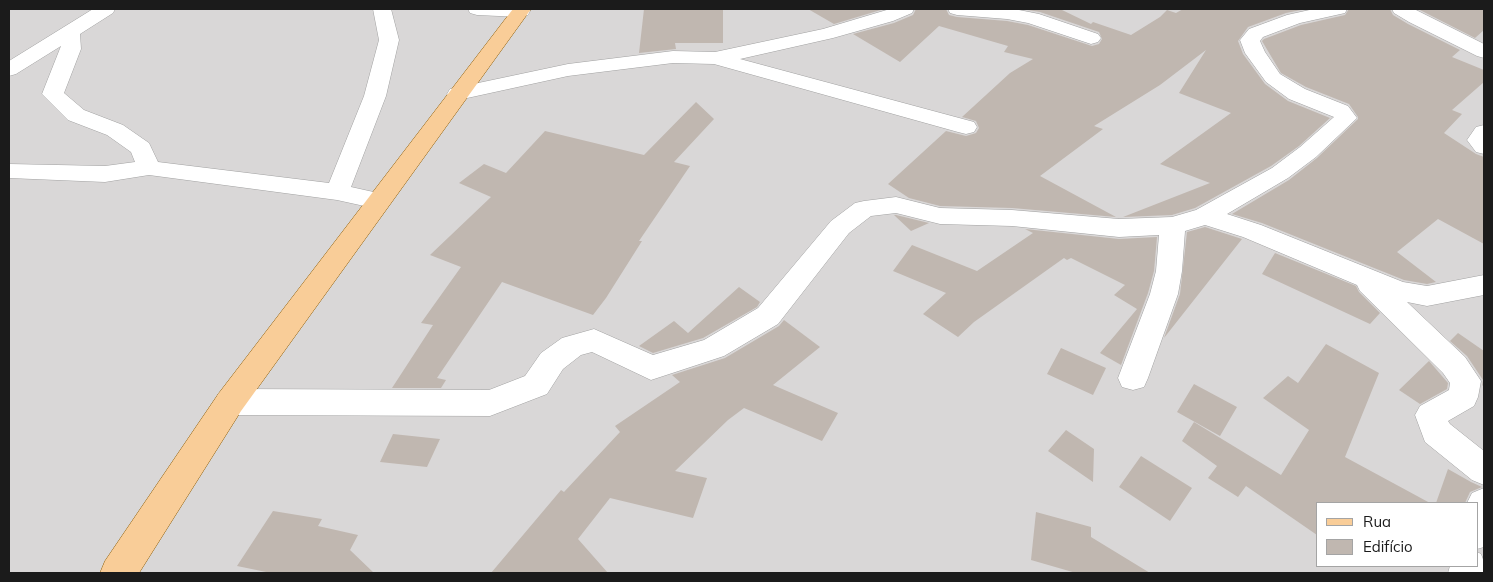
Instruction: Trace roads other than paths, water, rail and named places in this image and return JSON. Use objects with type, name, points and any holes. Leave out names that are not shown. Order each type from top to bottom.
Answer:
[{"type":"main road","points":[[118,573],[230,402],[522,10]]},
{"type":"street","points":[[9,70],[106,9]]},
{"type":"street","points":[[337,192],[375,96],[389,40],[382,9]]},
{"type":"street","points":[[477,9],[522,10]]},
{"type":"street","points":[[458,94],[568,70],[673,57],[715,58],[826,34],[879,19],[905,9]]},
{"type":"street","points":[[957,9],[1006,13],[1032,18],[1091,38]]},
{"type":"street","points":[[230,402],[490,403],[536,385],[552,361],[572,346],[594,340],[651,368],[714,348],[768,316],[840,227],[864,209],[896,205],[940,216],[1012,218],[1119,228],[1173,226],[1205,216],[1280,173],[1308,152],[1346,118],[1340,111],[1297,94],[1273,78],[1255,53],[1250,40],[1256,33],[1294,18],[1338,9]]},
{"type":"street","points":[[1401,9],[1416,18],[1483,49]]},
{"type":"street","points":[[70,31],[71,49],[53,94],[76,115],[115,130],[141,148],[149,168]]},
{"type":"street","points":[[715,58],[966,127]]},
{"type":"street","points":[[1484,132],[1478,140],[1484,147]]},
{"type":"street","points":[[9,171],[105,174],[149,168],[337,192],[378,201]]},
{"type":"street","points":[[1205,216],[1252,230],[1398,291],[1427,296],[1484,285]]},
{"type":"street","points":[[1133,378],[1164,294],[1169,271],[1173,226]]},
{"type":"street","points":[[1364,278],[1454,365],[1466,381],[1463,398],[1430,415],[1436,432],[1484,470]]},
{"type":"street","points":[[1478,529],[1484,504]]}]
